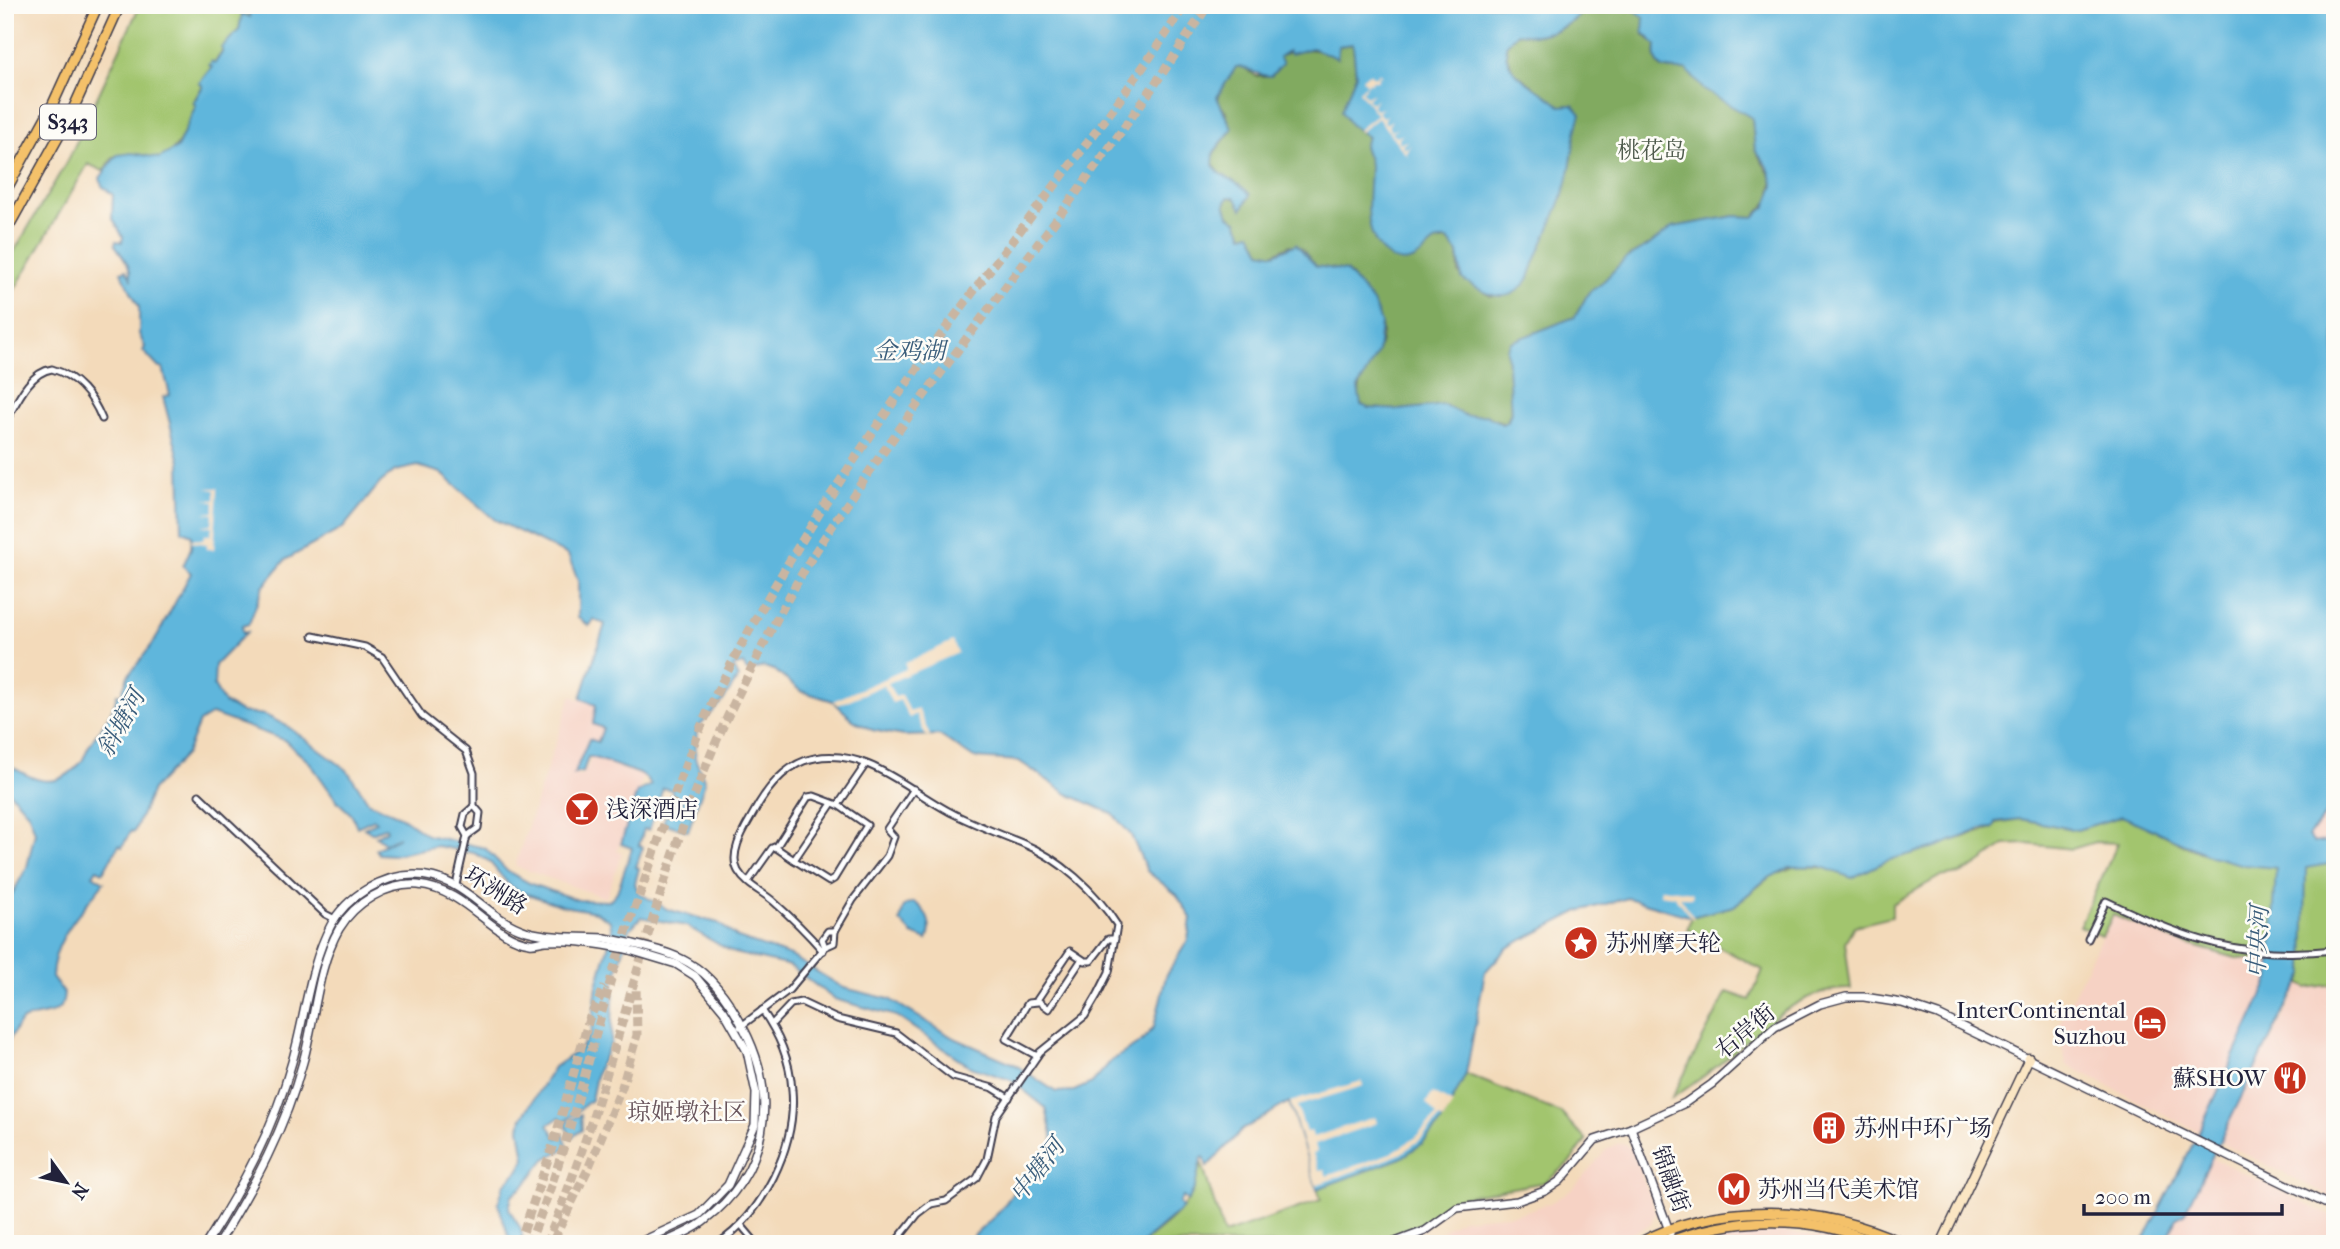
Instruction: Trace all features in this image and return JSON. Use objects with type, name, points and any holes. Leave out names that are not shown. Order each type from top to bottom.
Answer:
[{"type":"main road","name":"S343","points":[[5,192],[52,106],[98,5]]},
{"type":"main road","name":"S343","points":[[5,233],[71,116],[120,5]]},
{"type":"main road","points":[[1941,1244],[2029,1058]]},
{"type":"main road","points":[[1637,1244],[1669,1229],[1717,1217],[1782,1211],[1853,1223],[1905,1244]]},
{"type":"main road","points":[[1669,1242],[1723,1226],[1780,1222],[1840,1230],[1878,1244]]},
{"type":"street","points":[[5,423],[32,381],[46,370],[52,369],[82,387],[102,419]]},
{"type":"street","points":[[313,636],[365,647],[383,657],[422,716],[466,751],[474,773],[474,806],[480,813],[478,828],[467,837],[456,885]]},
{"type":"street","points":[[824,949],[773,901],[748,883],[738,871],[735,856],[740,838],[762,798],[784,772],[799,762],[827,756],[866,764],[914,789],[955,815],[1021,842],[1052,860],[1105,906],[1117,926],[1109,972],[1085,1016],[1068,1032],[1051,1040],[996,1116],[995,1136],[977,1178],[946,1201],[931,1204],[918,1214],[894,1244]]},
{"type":"street","points":[[794,860],[866,764]]},
{"type":"street","points":[[734,1031],[789,990],[824,949],[834,943],[835,930],[853,900],[887,856],[894,837],[887,829],[914,789]]},
{"type":"street","points":[[198,795],[326,914],[335,919]]},
{"type":"street","points":[[748,883],[808,797],[814,796],[834,805],[867,825],[834,879],[829,882],[775,847]]},
{"type":"street","points":[[467,837],[462,827],[465,814],[474,806]]},
{"type":"street","name":"环洲路","points":[[206,1244],[248,1173],[273,1118],[293,1059],[317,964],[335,919],[357,895],[396,877],[414,875],[456,885],[524,930],[547,937],[668,952],[692,964],[716,987],[742,1025],[755,1049],[763,1077],[766,1107],[759,1142],[736,1190],[718,1209],[694,1228],[660,1244]]},
{"type":"street","name":"环洲路","points":[[218,1244],[259,1177],[285,1119],[303,1062],[333,941],[354,909],[382,891],[400,886],[440,889],[461,899],[514,936],[530,943],[547,937]]},
{"type":"street","points":[[2088,939],[2106,901],[2183,936],[2244,950],[2296,953],[2334,951]]},
{"type":"street","points":[[824,949],[822,939],[828,931],[835,930]]},
{"type":"street","points":[[1038,1002],[1070,951],[1091,961],[1108,939],[1115,939]]},
{"type":"street","name":"环洲路","points":[[628,946],[676,964],[695,976],[724,1012],[747,1051],[756,1093],[755,1125],[729,1185],[699,1215],[636,1244]]},
{"type":"street","points":[[1037,1056],[1006,1039],[1028,1003],[1038,1002],[1049,1009],[1082,959]]},
{"type":"street","name":"右岸街","points":[[1390,1244],[1425,1231],[1457,1208],[1517,1201],[1545,1191],[1560,1181],[1595,1140],[1664,1115],[1696,1095],[1775,1027],[1820,1004],[1846,997],[1887,999],[1916,1007],[2029,1058],[2335,1208]]},
{"type":"street","points":[[772,1024],[791,1004],[802,1002],[837,1019],[896,1033],[953,1077],[993,1088],[1009,1098]]},
{"type":"street","points":[[717,1244],[741,1225],[775,1172],[791,1116],[793,1091],[788,1065],[778,1034],[762,1010]]},
{"type":"street","name":"锦融街","points":[[1631,1128],[1669,1229],[1669,1242]]},
{"type":"street","points":[[741,1225],[757,1244]]},
{"type":"shaded area","name":"浅深酒店","points":[[571,696],[596,705],[592,724],[602,728],[598,741],[588,738],[573,774],[579,776],[584,773],[592,758],[643,777],[617,851],[622,853],[606,898],[515,866]]},
{"type":"shaded area","points":[[2330,809],[2335,811],[2335,840],[2311,843],[2309,834]]},
{"type":"shaded area","points":[[2112,915],[2197,947],[2236,958],[2271,961],[2270,980],[2259,1007],[2199,1132],[2067,1065],[2057,1029]]},
{"type":"shaded area","points":[[2300,984],[2308,988],[2335,984],[2335,1199],[2219,1141]]},
{"type":"shaded area","points":[[1617,1144],[1625,1144],[1633,1152],[1655,1211],[1651,1224],[1611,1244],[1428,1244],[1448,1227],[1463,1219],[1517,1214],[1550,1203],[1573,1189],[1606,1150]]},
{"type":"shaded area","points":[[2211,1157],[2335,1218],[2335,1244],[2165,1244],[2178,1217],[2184,1214]]},
{"type":"shaded area","points":[[1776,1232],[1808,1235],[1846,1244],[1708,1244],[1745,1235]]},
{"type":"green space","points":[[140,5],[247,5],[251,17],[247,19],[242,14],[239,30],[222,48],[200,84],[203,85],[193,103],[196,104],[187,128],[172,151],[157,158],[127,155],[113,157],[103,171],[88,164],[5,306],[5,267],[69,158]]},
{"type":"green space","name":"桃花岛","points":[[1586,5],[1617,5],[1638,12],[1644,17],[1644,35],[1656,45],[1656,61],[1662,68],[1687,70],[1702,85],[1752,118],[1755,150],[1773,180],[1770,200],[1754,217],[1735,216],[1673,227],[1648,246],[1629,256],[1600,285],[1589,292],[1575,317],[1511,342],[1507,349],[1511,412],[1506,423],[1480,415],[1466,416],[1444,405],[1399,410],[1366,408],[1360,403],[1360,389],[1381,341],[1382,328],[1376,311],[1346,271],[1316,266],[1301,248],[1290,245],[1271,255],[1261,251],[1251,233],[1243,235],[1237,221],[1229,216],[1225,204],[1229,197],[1237,199],[1242,209],[1250,195],[1220,173],[1212,162],[1214,153],[1231,131],[1226,111],[1217,102],[1219,92],[1236,67],[1242,66],[1256,76],[1271,76],[1283,63],[1279,57],[1286,53],[1308,49],[1337,58],[1338,46],[1353,44],[1356,75],[1341,111],[1350,124],[1368,137],[1364,145],[1370,166],[1369,213],[1379,246],[1387,255],[1413,260],[1434,242],[1448,240],[1458,253],[1459,274],[1490,296],[1510,294],[1525,284],[1562,197],[1571,163],[1574,130],[1580,116],[1571,105],[1560,106],[1513,71],[1507,57],[1506,45],[1517,33],[1541,34],[1565,26],[1578,17]]},
{"type":"green space","points":[[2122,816],[2200,852],[2237,862],[2276,867],[2335,863],[2335,984],[2308,988],[2300,984],[2304,975],[2271,961],[2236,958],[2179,942],[2113,915],[2102,936],[2079,926],[2118,843],[2095,842],[2072,849],[2027,844],[2005,845],[1960,874],[1939,877],[1892,904],[1892,917],[1854,926],[1845,942],[1851,989],[1816,995],[1784,1011],[1672,1098],[1727,992],[1750,1000],[1763,970],[1687,930],[1691,917],[1734,906],[1771,876],[1797,866],[1829,868],[1852,878],[1886,861],[1994,828],[1996,823],[2021,819],[2077,830]]},
{"type":"green space","points":[[1466,1074],[1561,1113],[1586,1140],[1571,1161],[1546,1182],[1461,1197],[1422,1224],[1366,1244],[1141,1244],[1170,1220],[1189,1199],[1202,1164],[1224,1234],[1321,1200],[1315,1181],[1443,1119]]},
{"type":"water","name":"金鸡湖","points":[[247,5],[1586,5],[1577,17],[1557,30],[1532,35],[1517,33],[1506,45],[1506,56],[1517,74],[1560,106],[1573,105],[1581,114],[1563,194],[1529,278],[1521,288],[1505,296],[1480,290],[1462,279],[1458,253],[1448,240],[1437,241],[1417,258],[1405,262],[1389,257],[1378,246],[1368,213],[1370,166],[1364,145],[1368,137],[1350,124],[1341,111],[1356,75],[1353,44],[1338,46],[1337,58],[1312,48],[1290,54],[1288,51],[1279,57],[1283,63],[1271,76],[1236,67],[1217,97],[1232,129],[1214,152],[1213,165],[1250,195],[1242,209],[1235,197],[1228,197],[1225,204],[1229,216],[1237,221],[1243,235],[1251,233],[1261,251],[1275,254],[1296,244],[1316,266],[1346,271],[1373,302],[1381,323],[1378,352],[1358,388],[1361,405],[1399,410],[1444,405],[1466,416],[1486,415],[1502,424],[1508,421],[1511,412],[1507,349],[1511,342],[1575,317],[1589,292],[1600,285],[1625,259],[1673,227],[1735,216],[1754,217],[1766,207],[1774,186],[1768,167],[1755,150],[1752,118],[1704,90],[1687,70],[1668,69],[1659,65],[1656,45],[1643,32],[1644,17],[1626,5],[2335,5],[2335,811],[2330,809],[2308,836],[2314,843],[2335,840],[2335,863],[2306,868],[2304,975],[2281,1016],[2184,1214],[2177,1218],[2165,1244],[2142,1244],[2199,1132],[2270,979],[2276,868],[2244,865],[2211,856],[2122,816],[2077,830],[2021,819],[1996,822],[1994,828],[1982,829],[1939,846],[1886,861],[1852,878],[1819,866],[1790,867],[1765,880],[1734,906],[1691,917],[1628,898],[1579,911],[1507,948],[1485,972],[1466,1074],[1441,1123],[1423,1143],[1401,1158],[1317,1189],[1289,1102],[1242,1130],[1207,1167],[1204,1157],[1201,1159],[1195,1187],[1188,1201],[1183,1197],[1179,1203],[1183,1208],[1141,1244],[965,1244],[999,1212],[1018,1186],[1052,1161],[1055,1149],[1046,1108],[1011,1080],[971,1067],[896,1016],[834,999],[790,966],[734,953],[686,926],[641,917],[630,929],[614,982],[611,1043],[597,1071],[591,1100],[564,1122],[560,1117],[548,1125],[557,1138],[563,1134],[568,1147],[545,1159],[524,1186],[512,1195],[509,1209],[521,1229],[523,1241],[511,1244],[498,1203],[504,1185],[525,1159],[520,1128],[522,1118],[554,1067],[580,1049],[591,1033],[597,985],[612,933],[610,921],[596,912],[563,906],[521,892],[508,884],[489,861],[474,853],[437,846],[393,855],[379,854],[376,849],[399,837],[385,843],[376,836],[387,830],[386,827],[372,833],[364,828],[376,822],[374,819],[357,827],[352,815],[337,801],[310,763],[284,740],[212,714],[199,722],[186,754],[152,790],[134,832],[131,831],[122,847],[119,845],[103,872],[97,869],[93,875],[104,882],[70,926],[57,950],[52,977],[64,993],[63,1002],[54,1012],[21,1021],[7,1043],[5,1065],[5,907],[27,867],[35,832],[29,814],[5,787],[5,762],[44,781],[63,777],[82,761],[109,715],[117,694],[121,695],[128,676],[154,642],[191,573],[183,566],[191,548],[192,535],[182,531],[180,462],[163,397],[170,395],[163,368],[159,368],[143,351],[145,347],[139,334],[139,307],[121,272],[126,270],[131,278],[129,268],[115,245],[116,241],[122,242],[123,237],[112,217],[113,195],[102,186],[100,178],[117,155],[132,153],[159,158],[177,148],[196,105],[193,103],[203,86],[199,83],[212,67],[209,65],[212,61],[215,63],[223,51],[221,48],[239,30],[242,14],[250,17]],"holes":[[[418,466],[441,473],[495,520],[568,555],[578,581],[578,617],[589,626],[594,620],[605,624],[581,698],[596,705],[593,724],[603,728],[598,742],[589,739],[574,774],[583,772],[588,757],[592,757],[643,775],[651,785],[637,792],[621,844],[632,848],[617,892],[609,901],[578,900],[531,884],[507,871],[485,848],[427,835],[400,816],[369,803],[347,770],[287,726],[265,715],[241,712],[224,703],[214,686],[215,665],[247,632],[243,633],[242,626],[249,624],[263,587],[285,560],[343,528],[380,483],[395,471]],[[743,664],[747,671],[764,667],[774,670],[801,691],[833,701],[853,720],[872,730],[903,736],[939,735],[974,758],[1019,761],[1068,794],[1113,814],[1131,835],[1147,871],[1177,895],[1191,918],[1188,940],[1166,976],[1154,1027],[1141,1042],[1111,1061],[1092,1083],[1074,1091],[1056,1092],[1014,1064],[952,1037],[889,999],[844,988],[791,956],[738,938],[718,923],[669,910],[639,893],[635,884],[639,868],[636,867],[643,847],[639,845],[644,829],[649,830],[663,788],[672,790],[672,796],[683,800],[678,812],[668,809],[663,823],[688,831],[705,782],[695,758],[697,729],[723,701],[738,678],[733,667]]]},
{"type":"water","points":[[914,902],[928,919],[930,929],[927,940],[912,934],[900,921],[904,906]]},
{"type":"water","points":[[581,1114],[582,1130],[571,1138],[565,1124]]},
{"type":"pier","points":[[1369,73],[1374,77],[1379,73],[1382,77],[1378,75],[1378,80],[1372,80],[1372,84],[1369,82],[1362,92],[1366,96],[1373,94],[1367,99],[1371,103],[1377,99],[1372,105],[1376,110],[1383,108],[1378,112],[1382,117],[1388,115],[1383,119],[1386,124],[1392,120],[1388,126],[1391,131],[1398,128],[1392,133],[1396,137],[1403,135],[1398,139],[1400,143],[1408,141],[1402,145],[1404,149],[1411,145],[1406,151],[1408,157],[1378,118],[1360,132],[1358,130],[1377,115],[1359,91],[1367,84],[1362,79]]},
{"type":"pier","points":[[206,488],[218,488],[214,549],[207,549],[207,544],[192,542],[192,539],[203,540],[204,535],[211,535],[212,526],[201,526],[212,524],[213,514],[203,513],[214,512],[214,502],[205,499],[215,500],[215,490]]},
{"type":"pier","points":[[953,641],[958,653],[888,683],[895,697],[902,695],[910,712],[918,709],[930,736],[926,736],[916,714],[909,718],[900,700],[892,703],[883,685],[838,705],[833,701],[906,669],[905,663]]},
{"type":"pier","points":[[1661,888],[1692,892],[1693,897],[1679,897],[1694,918],[1692,919],[1674,896],[1660,894]]},
{"type":"pier","points":[[1362,1081],[1363,1086],[1297,1106],[1306,1132],[1311,1131],[1313,1137],[1375,1117],[1377,1123],[1315,1144],[1317,1152],[1313,1154],[1319,1170],[1324,1169],[1327,1176],[1391,1153],[1415,1138],[1437,1116],[1426,1103],[1433,1093],[1453,1104],[1443,1120],[1440,1118],[1420,1140],[1400,1154],[1316,1185],[1290,1102]]},
{"type":"tunnel","points":[[529,1244],[565,1143],[617,959],[665,821],[698,734],[738,651],[808,531],[885,415],[979,284],[1085,147],[1185,5]]},
{"type":"tunnel","points":[[546,1244],[597,1105],[684,823],[711,754],[780,614],[821,543],[867,474],[1114,142],[1208,5]]},
{"type":"tunnel","points":[[554,1239],[588,1169],[622,1087],[637,1035],[636,986]]},
{"type":"tunnel","points":[[519,1244],[554,1142],[589,1019],[605,987]]},
{"type":"place","name":"浅深酒店","points":[[582,809]]},
{"type":"place","name":"苏州摩天轮","points":[[1581,943]]},
{"type":"place","name":"InterContinental Suzhou","points":[[2150,1023]]},
{"type":"place","name":"蘇SHOW","points":[[2290,1078]]},
{"type":"place","name":"苏州中环广场","points":[[1829,1128]]},
{"type":"place","name":"苏州当代美术馆","points":[[1734,1189]]},
{"type":"district","name":"琼姬墩社区","points":[[687,1112]]},
{"type":"water label","name":"斜塘河","points":[[121,723]]},
{"type":"water label","name":"中央河","points":[[2258,942]]},
{"type":"water label","name":"中塘河","points":[[1037,1170]]}]
